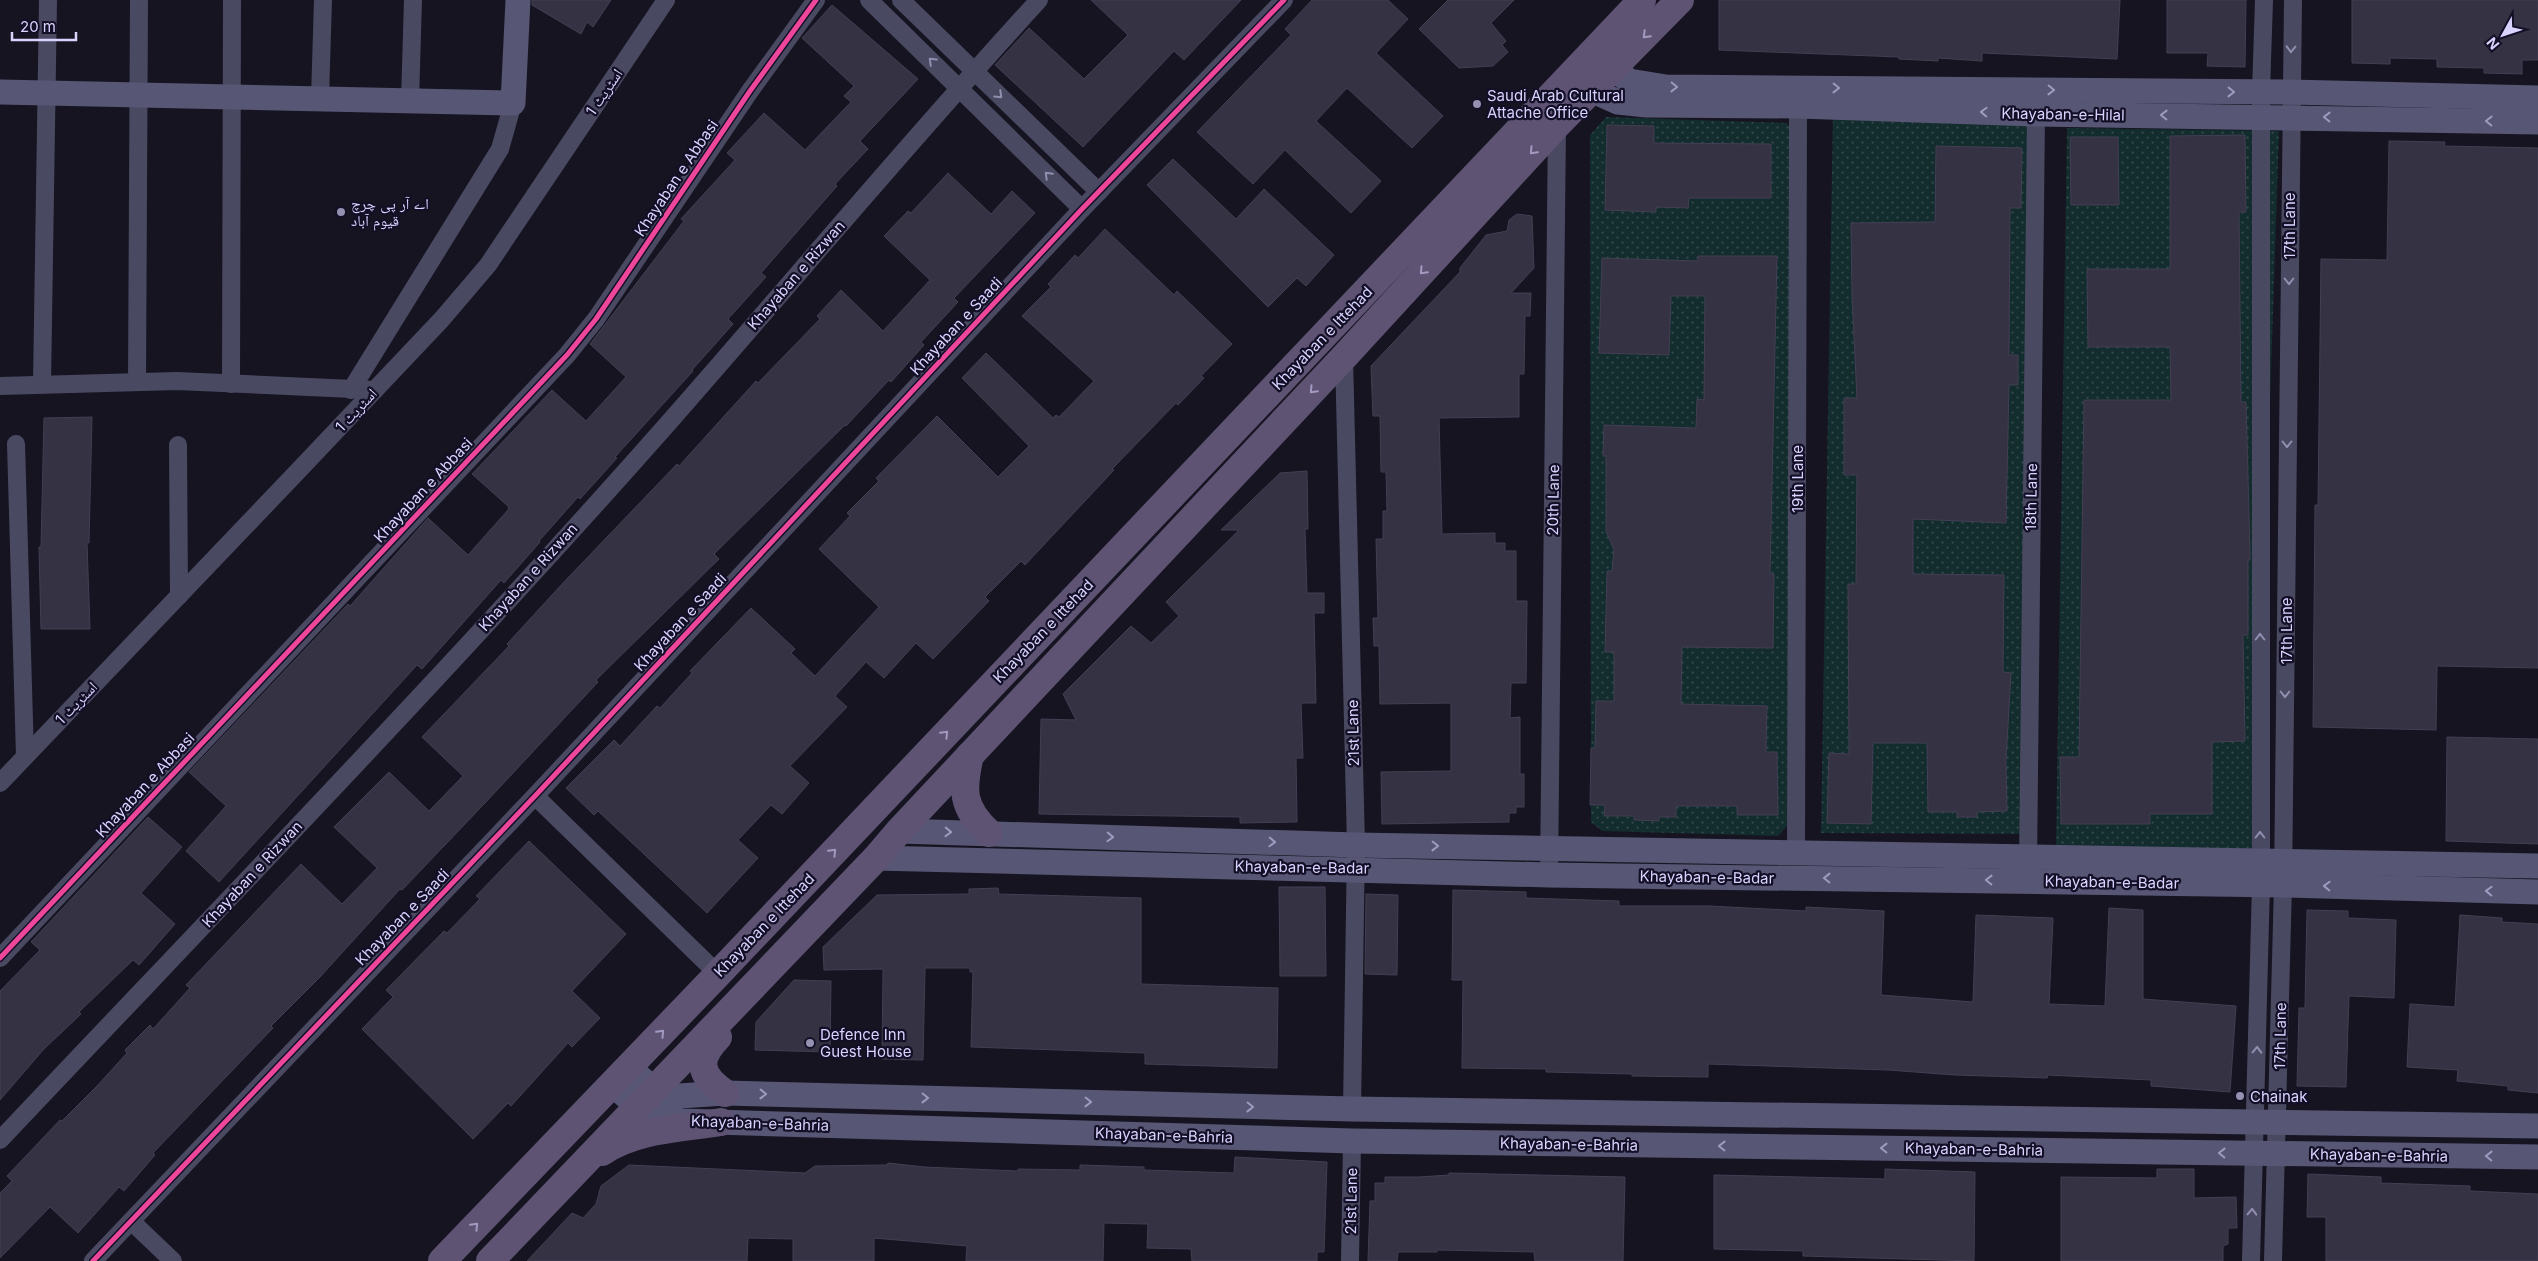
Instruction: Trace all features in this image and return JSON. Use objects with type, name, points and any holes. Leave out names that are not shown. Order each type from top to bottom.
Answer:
[{"type":"main road","points":[[0,92],[513,103],[518,0]]},
{"type":"main road","name":"Khayaban e Ittehad","points":[[442,1261],[718,974],[1642,0]]},
{"type":"main road","name":"Khayaban e Ittehad","points":[[490,1261],[571,1174],[653,1099],[899,831],[1344,357],[1557,125],[1680,0]]},
{"type":"main road","points":[[1613,68],[1629,81],[1666,87],[2261,92],[2290,104],[2538,98]]},
{"type":"main road","name":"Khayaban-e-Hilal","points":[[1591,90],[1618,102],[1634,104],[1798,106],[2036,114],[2261,116],[2290,104],[2538,122]]},
{"type":"main road","points":[[970,755],[964,793],[968,808],[977,822],[989,833]]},
{"type":"main road","name":"Khayaban-e-Badar","points":[[899,831],[989,833],[1356,856],[1549,875],[2028,868],[2272,874],[2538,892]]},
{"type":"main road","name":"Khayaban-e-Badar","points":[[876,858],[1356,856],[1550,847],[1796,853],[2028,868]]},
{"type":"main road","name":"Khayaban-e-Badar","points":[[2272,874],[2538,866]]},
{"type":"main road","points":[[725,1093],[712,1084],[704,1068],[706,1049],[792,962],[795,944]]},
{"type":"main road","points":[[641,1066],[649,1076],[660,1080],[653,1099],[627,1115],[623,1106],[610,1099],[620,1076],[641,1066]]},
{"type":"main road","name":"Khayaban-e-Bahria","points":[[653,1099],[725,1093],[1352,1109],[2538,1126]]},
{"type":"main road","points":[[653,1099],[672,1106],[674,1115],[681,1121]]},
{"type":"main road","name":"Khayaban-e-Bahria","points":[[653,1099],[681,1121],[1352,1141],[2538,1157]]},
{"type":"main road","points":[[571,1174],[605,1150],[624,1140],[656,1132],[721,1122]]},
{"type":"street","points":[[42,384],[48,0]]},
{"type":"street","points":[[137,382],[139,0]]},
{"type":"street","points":[[231,384],[230,97],[232,0]]},
{"type":"street","points":[[320,98],[323,0]]},
{"type":"street","points":[[410,100],[413,0]]},
{"type":"street","name":"اسٹریٹ 1","points":[[0,783],[442,319],[488,265],[666,0]]},
{"type":"street","name":"Khayaban e Abbasi","points":[[0,958],[568,355],[596,319],[750,91],[816,0]]},
{"type":"street","points":[[869,0],[1082,209]]},
{"type":"street","points":[[901,0],[1099,192]]},
{"type":"street","name":"Khayaban e Rizwan","points":[[0,1140],[406,710],[657,436],[959,87],[1039,0]]},
{"type":"street","name":"Khayaban e Saadi","points":[[93,1261],[535,796],[1082,209],[1284,0]]},
{"type":"street","name":"17th Lane","points":[[2264,0],[2261,116],[2272,874],[2265,1153],[2273,1261]]},
{"type":"street","name":"17th Lane","points":[[2251,1261],[2267,1123],[2293,0]]},
{"type":"street","points":[[351,390],[500,149],[513,103]]},
{"type":"street","name":"19th Lane","points":[[1796,853],[1798,106]]},
{"type":"street","name":"18th Lane","points":[[2028,868],[2036,114]]},
{"type":"street","name":"20th Lane","points":[[1549,875],[1557,125]]},
{"type":"street","name":"21st Lane","points":[[1344,357],[1356,856],[1352,1109]]},
{"type":"street","points":[[0,386],[137,382],[374,390]]},
{"type":"street","points":[[16,444],[26,756]]},
{"type":"street","points":[[178,445],[179,596]]},
{"type":"street","points":[[535,796],[718,974]]},
{"type":"street","name":"21st Lane","points":[[1350,1261],[1352,1141]]},
{"type":"street","points":[[131,1221],[173,1261]]},
{"type":"green space","points":[[1833,112],[2044,115],[2020,834],[1821,833]]},
{"type":"green space","points":[[1606,117],[1787,123],[1798,140],[1787,826],[1778,836],[1602,831],[1591,822],[1590,135]]},
{"type":"green space","points":[[2067,128],[2279,131],[2255,850],[2056,848]]},
{"type":"building","points":[[532,0],[611,0],[593,27],[587,22],[581,34],[532,5]]},
{"type":"building","points":[[1091,0],[1241,0],[1184,60],[1174,51],[1083,147],[995,65],[1029,28],[1084,79],[1128,35]]},
{"type":"building","points":[[1312,0],[1388,0],[1408,19],[1376,53],[1443,116],[1412,148],[1347,88],[1316,121],[1381,181],[1351,213],[1285,150],[1253,184],[1197,132],[1291,35],[1285,29]]},
{"type":"building","points":[[1448,0],[1514,0],[1491,23],[1506,41],[1502,45],[1508,52],[1493,66],[1459,68],[1419,29]]},
{"type":"building","points":[[1719,0],[2120,0],[2117,59],[1982,53],[1982,61],[1938,58],[1938,61],[1899,59],[1899,57],[1719,50]]},
{"type":"building","points":[[2167,0],[2246,0],[2245,67],[2207,66],[2208,53],[2167,53]]},
{"type":"building","points":[[2352,0],[2538,0],[2538,60],[2522,60],[2522,74],[2484,73],[2484,68],[2437,67],[2437,59],[2390,58],[2390,64],[2352,63]]},
{"type":"building","points":[[832,5],[918,79],[860,141],[868,149],[835,184],[837,186],[761,273],[766,277],[728,319],[733,324],[693,371],[615,457],[617,458],[580,499],[578,497],[504,583],[501,580],[422,669],[417,665],[219,882],[186,851],[226,806],[189,772],[348,604],[350,606],[428,518],[468,555],[509,507],[472,474],[552,390],[586,421],[626,377],[590,344],[684,221],[681,219],[735,160],[727,153],[764,113],[805,150],[851,102],[844,96],[854,86],[802,38]]},
{"type":"building","points":[[1607,125],[1654,126],[1654,143],[1771,144],[1771,198],[1689,198],[1688,208],[1656,207],[1656,212],[1605,210]]},
{"type":"building","points":[[2245,135],[2246,212],[2239,212],[2241,402],[2246,402],[2250,553],[2250,560],[2248,560],[2248,635],[2243,635],[2245,741],[2212,742],[2212,814],[2150,814],[2150,824],[2061,824],[2060,757],[2079,757],[2084,400],[2171,400],[2170,347],[2088,347],[2087,269],[2170,269],[2170,136]]},
{"type":"building","points":[[2070,137],[2118,137],[2119,205],[2071,205]]},
{"type":"building","points":[[2389,141],[2445,142],[2444,146],[2538,148],[2538,668],[2437,666],[2436,730],[2313,727],[2315,505],[2318,505],[2321,259],[2387,260]]},
{"type":"building","points":[[1936,146],[2022,148],[2021,208],[2010,208],[2009,355],[2018,355],[2018,385],[2009,385],[2006,523],[1913,519],[1913,574],[2004,575],[2003,672],[2011,673],[2006,760],[2007,811],[1977,812],[1977,817],[1957,817],[1957,812],[1928,812],[1927,743],[1873,743],[1871,824],[1827,823],[1829,753],[1849,754],[1848,584],[1856,584],[1857,475],[1844,475],[1844,398],[1857,398],[1852,296],[1851,223],[1935,222]]},
{"type":"building","points":[[1173,159],[1236,219],[1264,189],[1334,255],[1306,286],[1297,278],[1268,307],[1147,185]]},
{"type":"building","points":[[948,173],[991,214],[1012,191],[1035,213],[954,298],[958,302],[921,342],[924,345],[891,382],[889,380],[846,426],[714,554],[719,559],[596,680],[598,682],[485,803],[402,890],[400,889],[320,977],[271,1026],[273,1028],[153,1153],[155,1155],[124,1191],[119,1187],[78,1233],[50,1207],[0,1258],[0,1193],[12,1181],[7,1176],[60,1120],[62,1121],[97,1086],[127,1053],[125,1050],[150,1025],[153,1029],[190,988],[186,985],[301,864],[342,904],[377,868],[334,827],[389,772],[429,811],[463,776],[422,737],[509,646],[507,644],[563,583],[677,464],[679,466],[756,381],[758,383],[820,319],[817,316],[841,290],[883,331],[930,280],[884,236],[908,211],[911,213]]},
{"type":"building","points":[[1517,214],[1532,216],[1534,268],[1511,293],[1531,293],[1530,316],[1525,316],[1524,374],[1519,374],[1519,417],[1439,418],[1442,534],[1495,533],[1495,543],[1505,543],[1505,551],[1516,551],[1516,601],[1527,601],[1526,683],[1511,683],[1510,718],[1520,717],[1520,774],[1524,774],[1524,807],[1516,807],[1516,813],[1509,813],[1509,822],[1382,824],[1381,772],[1451,771],[1451,703],[1380,704],[1379,646],[1374,646],[1373,618],[1378,618],[1376,539],[1383,539],[1383,511],[1387,511],[1386,472],[1381,472],[1380,416],[1373,416],[1371,366],[1460,272],[1460,268],[1486,235],[1507,231],[1509,220]]},
{"type":"building","points":[[1105,229],[1174,295],[1177,291],[1232,344],[1201,376],[1204,378],[1178,405],[1176,403],[1112,469],[1114,470],[1025,565],[1021,561],[985,597],[989,601],[933,659],[916,643],[884,678],[866,662],[835,696],[847,707],[790,766],[809,783],[782,814],[771,805],[738,840],[758,858],[707,913],[598,811],[594,815],[566,788],[614,740],[620,746],[657,706],[660,708],[692,673],[690,671],[751,608],[795,649],[791,653],[815,676],[879,607],[819,549],[850,516],[847,513],[879,481],[876,478],[937,416],[998,477],[1029,446],[962,378],[986,353],[1053,418],[1056,415],[1059,417],[1094,381],[1022,316],[1051,287],[1048,284],[1075,255],[1078,258]]},
{"type":"building","points":[[1698,256],[1777,256],[1770,574],[1774,574],[1773,648],[1682,647],[1681,704],[1767,706],[1766,752],[1777,752],[1778,815],[1737,815],[1737,806],[1676,806],[1676,817],[1659,817],[1659,821],[1634,820],[1634,816],[1604,816],[1605,805],[1590,805],[1591,748],[1595,748],[1596,701],[1614,701],[1614,652],[1605,652],[1607,571],[1612,571],[1614,550],[1606,531],[1606,456],[1603,456],[1604,425],[1696,428],[1697,399],[1704,400],[1705,296],[1671,296],[1669,355],[1599,353],[1602,258],[1698,261]]},
{"type":"building","points":[[92,417],[89,543],[87,543],[90,629],[41,629],[39,547],[41,547],[44,418]]},
{"type":"building","points":[[1307,471],[1308,529],[1305,529],[1307,593],[1324,593],[1324,613],[1314,613],[1316,703],[1301,703],[1303,758],[1296,758],[1297,822],[1240,823],[1240,817],[1039,814],[1041,719],[1076,720],[1063,694],[1131,626],[1151,643],[1179,616],[1166,602],[1239,530],[1221,530],[1280,473]]},
{"type":"building","points":[[2447,737],[2538,739],[2538,844],[2446,841]]},
{"type":"building","points":[[148,817],[182,847],[141,893],[175,924],[139,965],[133,960],[79,1012],[81,1014],[44,1049],[0,1100],[0,991],[40,950],[31,942]]},
{"type":"building","points":[[529,841],[626,934],[572,991],[600,1018],[572,1047],[568,1043],[511,1106],[508,1103],[473,1139],[362,1029],[393,997],[386,990],[444,931],[447,933],[480,899],[476,896]]},
{"type":"building","points":[[1279,887],[1325,887],[1326,976],[1280,976]]},
{"type":"building","points":[[998,888],[999,894],[1141,898],[1141,984],[1278,988],[1277,1068],[1145,1064],[1145,1053],[971,1047],[973,972],[970,972],[970,968],[925,968],[923,1060],[882,1059],[883,969],[824,970],[823,947],[877,895],[969,894],[969,889]]},
{"type":"building","points":[[1453,890],[1526,892],[1526,898],[1619,901],[1619,906],[1709,906],[1806,911],[1806,907],[1884,911],[1881,995],[1973,1002],[1976,915],[2053,918],[2049,1004],[2105,1006],[2109,908],[2143,910],[2143,999],[2236,1006],[2230,1092],[2151,1086],[2151,1080],[2048,1075],[2047,1078],[1955,1075],[1888,1070],[1708,1064],[1708,1077],[1546,1072],[1546,1069],[1462,1068],[1463,980],[1452,980]]},
{"type":"building","points":[[1366,894],[1398,895],[1397,975],[1365,974]]},
{"type":"building","points":[[2307,910],[2348,911],[2348,918],[2396,920],[2394,998],[2349,996],[2346,1087],[2297,1086],[2299,1008],[2305,1008]]},
{"type":"building","points":[[2460,915],[2502,918],[2502,922],[2538,924],[2538,1093],[2508,1090],[2508,1086],[2457,1081],[2458,1070],[2407,1067],[2410,1004],[2455,1007]]},
{"type":"building","points":[[794,980],[831,981],[830,1052],[755,1050],[756,1022]]},
{"type":"building","points":[[1235,1157],[1327,1162],[1324,1252],[1317,1252],[1317,1261],[1192,1261],[1191,1249],[1147,1248],[1148,1224],[1104,1223],[1103,1261],[966,1261],[967,1246],[874,1238],[874,1261],[793,1261],[793,1239],[748,1238],[747,1261],[527,1261],[572,1213],[583,1218],[596,1204],[601,1186],[629,1165],[805,1173],[815,1166],[887,1165],[888,1163],[924,1167],[1018,1171],[1018,1169],[1080,1170],[1080,1165],[1144,1167],[1144,1170],[1234,1173]]},
{"type":"building","points":[[1885,1169],[1975,1172],[1974,1261],[1803,1256],[1803,1251],[1714,1249],[1714,1175],[1885,1179]]},
{"type":"building","points":[[2157,1169],[2194,1169],[2194,1198],[2236,1197],[2237,1228],[2228,1228],[2228,1244],[2223,1246],[2223,1261],[2061,1261],[2061,1177],[2157,1178]]},
{"type":"building","points":[[1449,1173],[1625,1177],[1623,1261],[1535,1261],[1534,1252],[1437,1250],[1437,1252],[1398,1252],[1397,1261],[1368,1261],[1370,1201],[1375,1201],[1375,1183],[1385,1183],[1385,1177],[1419,1177],[1449,1175]]},
{"type":"building","points":[[2308,1174],[2381,1177],[2381,1183],[2470,1186],[2470,1191],[2538,1194],[2538,1261],[2326,1261],[2326,1217],[2307,1217]]},
{"type":"cycle path","points":[[0,958],[567,355],[596,319],[750,91],[816,0]]},
{"type":"cycle path","points":[[93,1261],[535,796],[1082,209],[1284,0]]},
{"type":"place","name":"Saudi Arab Cultural Attache Office","points":[[1477,104]]},
{"type":"place","name":"اے آر پی چرچ قیوم آباد","points":[[341,212]]},
{"type":"place","name":"Defence Inn Guest House","points":[[810,1043]]},
{"type":"place","name":"Chainak","points":[[2240,1096]]}]
